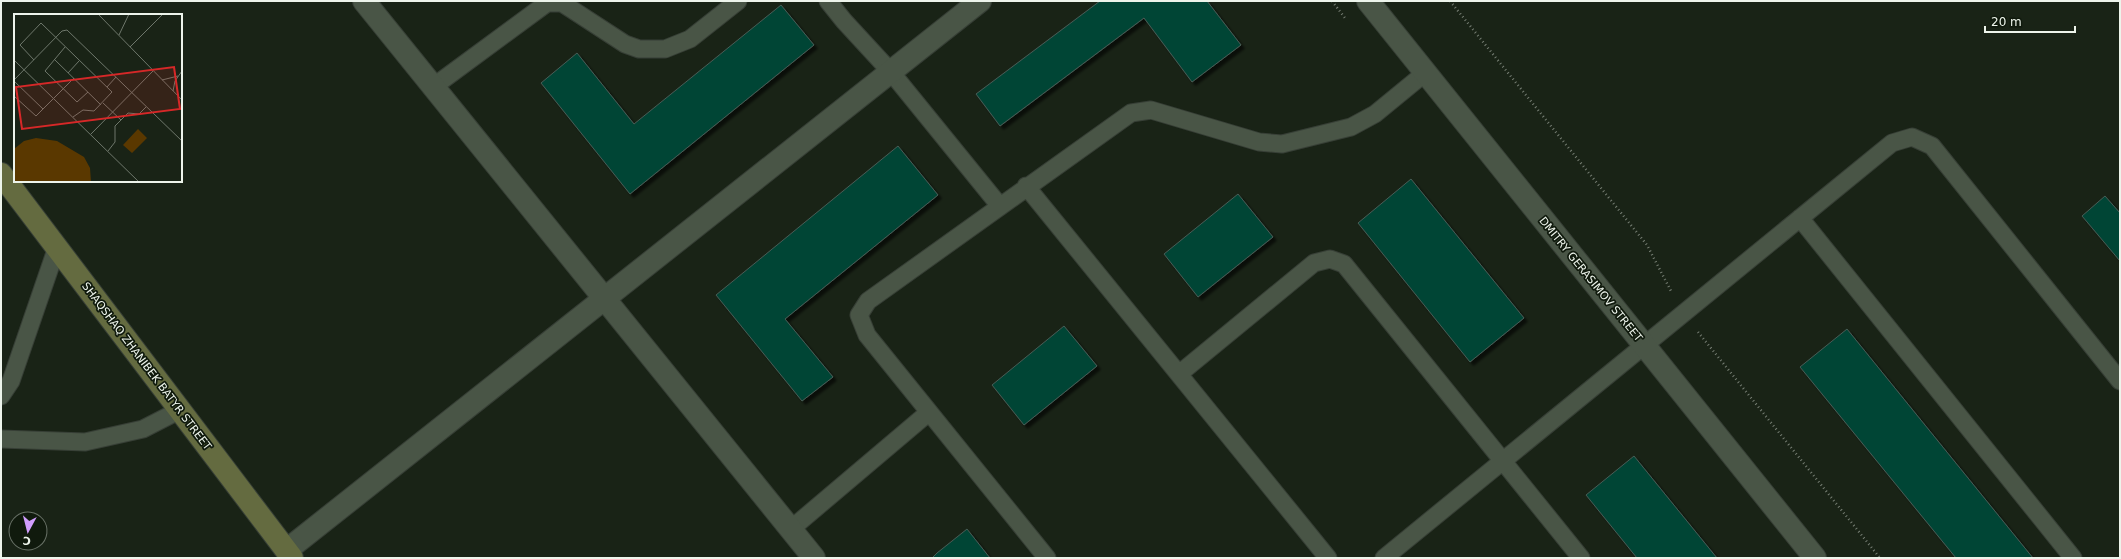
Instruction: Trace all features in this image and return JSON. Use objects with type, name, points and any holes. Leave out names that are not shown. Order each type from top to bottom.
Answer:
[{"type":"main road","name":"SHAQSHAQ ZHANIBEK BATYR STREET","points":[[1,174],[290,554]]},
{"type":"street","points":[[364,1],[814,558]]},
{"type":"street","points":[[290,554],[604,298],[980,1]]},
{"type":"street","name":"DMITRY GERASIMOV STREET","points":[[1368,1],[1815,558]]},
{"type":"lane","points":[[433,87],[548,2],[562,3],[625,44],[639,49],[665,49],[690,39],[738,1]]},
{"type":"lane","points":[[828,1],[844,21],[891,72],[1000,205]]},
{"type":"lane","points":[[1047,558],[928,413],[867,335],[859,315],[868,301],[1026,186],[1131,113],[1151,110],[1258,142],[1282,144],[1351,127],[1376,114],[1425,73]]},
{"type":"lane","points":[[1384,558],[1892,143],[1912,137],[1932,146],[2120,381]]},
{"type":"lane","points":[[1026,186],[1328,558]]},
{"type":"lane","points":[[1800,218],[2073,558]]},
{"type":"lane","points":[[1,396],[11,381],[57,247]]},
{"type":"lane","points":[[1179,374],[1314,263],[1330,259],[1344,264],[1502,462],[1581,558]]},
{"type":"lane","points":[[1,439],[85,442],[143,429],[180,410]]},
{"type":"lane","points":[[791,529],[928,413]]},
{"type":"path","points":[[1450,1],[1647,245],[1683,313],[1880,558]]},
{"type":"building","points":[[1100,1],[1207,1],[1241,45],[1192,82],[1144,18],[1000,126],[976,94]]},
{"type":"building","points":[[781,5],[814,45],[630,194],[541,83],[577,53],[634,124]]},
{"type":"building","points":[[898,146],[938,195],[785,319],[833,377],[802,401],[716,295]]},
{"type":"building","points":[[1411,179],[1524,318],[1470,362],[1358,223]]},
{"type":"building","points":[[1238,194],[1273,237],[1198,297],[1164,254]]},
{"type":"building","points":[[2105,196],[2120,213],[2120,261],[2082,216]]},
{"type":"building","points":[[1064,326],[1097,366],[1024,425],[992,385]]},
{"type":"building","points":[[1847,329],[2033,558],[1956,558],[1800,367]]},
{"type":"building","points":[[1634,456],[1717,558],[1637,558],[1586,495]]},
{"type":"building","points":[[967,529],[990,558],[932,558],[937,553]]}]
